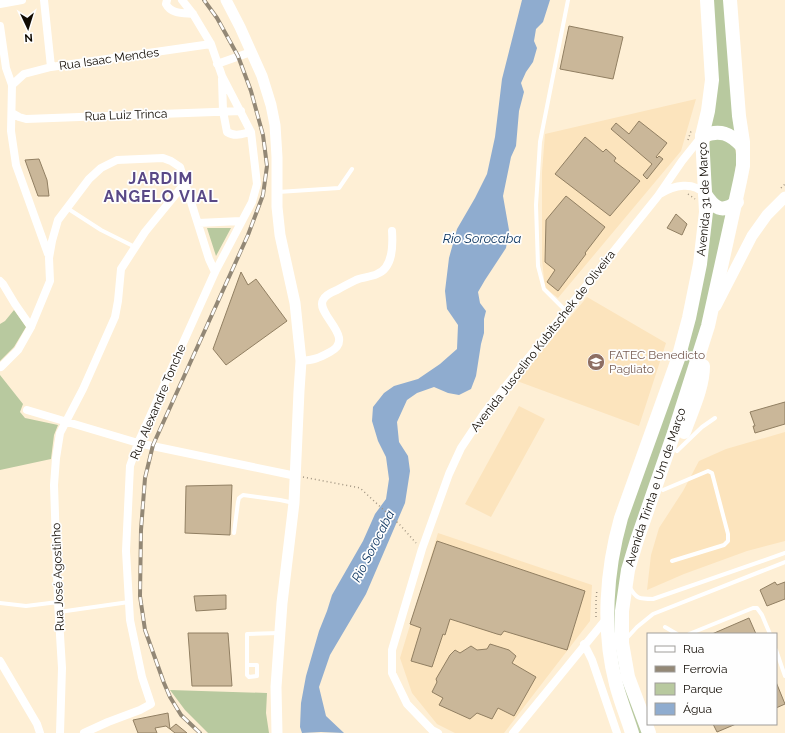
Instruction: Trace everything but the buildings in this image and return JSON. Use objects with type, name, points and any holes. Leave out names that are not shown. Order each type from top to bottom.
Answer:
[{"type":"highway","name":"Avenida 31 de Março","points":[[666,395],[689,318],[700,264],[706,212],[700,197],[697,131],[708,111],[712,80],[707,0]]},
{"type":"highway","name":"Avenida 31 de Março","points":[[696,365],[709,321],[743,166],[743,147],[739,116],[730,0]]},
{"type":"highway","points":[[697,131],[710,133],[720,132],[733,138],[743,147]]},
{"type":"highway","points":[[700,197],[712,205],[720,208],[728,208],[736,202]]},
{"type":"highway","points":[[628,576],[663,490],[697,396],[703,373],[702,346]]},
{"type":"highway","name":"Avenida Trinta e Um de Março","points":[[649,733],[628,677],[622,643],[622,611],[628,576],[637,540],[696,365]]},
{"type":"highway","name":"Avenida Trinta e Um de Março","points":[[632,733],[616,683],[609,644],[603,622],[607,608],[611,562],[616,535],[626,502],[666,395]]},
{"type":"main road","points":[[218,0],[230,22],[249,49]]},
{"type":"main road","points":[[226,0],[262,76],[271,105],[275,125],[280,235],[295,303],[301,361],[294,504],[282,603],[276,687],[277,733]]},
{"type":"main road","points":[[709,321],[752,236],[767,215],[785,197]]},
{"type":"street","points":[[0,4],[22,0]]},
{"type":"street","points":[[44,0],[51,67]]},
{"type":"street","points":[[167,0],[166,4],[169,9],[174,12],[193,14]]},
{"type":"street","name":"Rua Alexandre Tonche","points":[[84,733],[151,704],[142,677],[130,620],[126,543],[130,466],[138,442],[215,272],[252,202],[257,184],[251,132],[222,76],[211,44],[193,14],[182,0]]},
{"type":"street","points":[[0,26],[6,68],[12,85],[11,131],[16,165],[47,248],[50,281],[31,327],[18,350],[1,367]]},
{"type":"street","name":"Rua Isaac Mendes","points":[[12,85],[24,74],[51,67],[211,44]]},
{"type":"street","points":[[217,64],[249,49]]},
{"type":"street","points":[[222,76],[222,111],[227,132],[236,135],[251,132]]},
{"type":"street","name":"Rua Luiz Trinca","points":[[12,113],[26,119],[241,111]]},
{"type":"street","name":"Avenida Juscelino Kubitschek de Oliveira","points":[[438,733],[432,730],[407,704],[392,673],[392,650],[422,549],[449,474],[461,448],[485,412],[658,196],[682,161],[697,131]]},
{"type":"street","points":[[49,258],[58,220],[89,178],[101,168],[117,160],[163,158],[180,167],[209,259],[215,272]]},
{"type":"street","name":"Rua José Agostinho","points":[[60,733],[62,668],[54,485],[60,433],[115,317],[121,269],[135,247],[185,183]]},
{"type":"street","points":[[681,186],[688,186],[700,190],[700,197]]},
{"type":"street","name":"Avenida Juscelino Kubitschek de Oliveira","points":[[658,196],[672,188],[681,186]]},
{"type":"street","points":[[198,223],[241,221]]},
{"type":"street","points":[[301,361],[318,359],[337,349],[340,342],[337,331],[324,311],[322,304],[323,299],[328,294],[357,279],[377,274],[386,269],[391,256],[392,231]]},
{"type":"street","points":[[0,282],[4,284],[14,304],[31,327]]},
{"type":"street","points":[[26,410],[138,442],[296,476]]},
{"type":"street","points":[[513,733],[603,622]]},
{"type":"street","points":[[584,644],[592,660],[617,733]]},
{"type":"street","points":[[0,661],[37,724],[40,733]]},
{"type":"lane","points":[[567,311],[544,289],[538,266],[536,205],[540,142],[568,0]]},
{"type":"lane","points":[[277,192],[338,188],[352,169]]},
{"type":"lane","points":[[67,208],[101,230],[135,247]]},
{"type":"lane","points":[[677,451],[702,427],[715,418]]},
{"type":"lane","points":[[663,490],[708,471],[712,473],[728,534],[728,541],[724,545],[672,561]]},
{"type":"lane","points":[[234,533],[238,502],[239,498],[243,495],[280,500],[294,504]]},
{"type":"lane","points":[[628,576],[634,596],[642,599],[653,599],[785,553]]},
{"type":"lane","points":[[622,643],[653,614],[785,562]]},
{"type":"lane","points":[[0,603],[26,606],[58,602]]},
{"type":"lane","points":[[59,612],[129,602]]},
{"type":"lane","points":[[692,633],[753,608],[757,608],[762,615],[770,633]]},
{"type":"lane","points":[[666,627],[675,633]]},
{"type":"lane","points":[[247,665],[246,634],[280,633]]},
{"type":"lane","points":[[777,653],[785,676]]},
{"type":"path","points":[[688,140],[697,131]]},
{"type":"path","points":[[681,186],[685,191],[700,197]]},
{"type":"path","points":[[296,476],[360,488],[400,525],[422,549]]},
{"type":"path","points":[[598,585],[595,614],[603,622]]},
{"type":"shaded area","points":[[696,99],[681,151],[558,298],[545,288],[542,260],[542,172],[545,134]]},
{"type":"shaded area","name":"FATEC Benedicto Pagliato","points":[[587,297],[666,343],[639,426],[517,381]]},
{"type":"shaded area","points":[[519,406],[545,419],[491,517],[465,504]]},
{"type":"shaded area","points":[[785,432],[785,541],[747,551],[684,574],[647,590],[651,555],[659,528],[683,491],[699,461],[726,449]]},
{"type":"shaded area","points":[[438,533],[592,585],[590,621],[504,733],[455,733],[437,724],[412,693],[400,658]]},
{"type":"green space","points":[[713,0],[725,0],[736,134],[726,127],[709,130],[718,79]]},
{"type":"green space","points":[[714,139],[723,139],[728,141],[734,146],[736,155],[736,170],[733,190],[731,197],[725,205],[712,197],[708,145],[710,141]]},
{"type":"green space","points":[[710,209],[726,213],[707,315],[631,545],[626,679],[645,733],[636,733],[620,684],[611,616],[620,536],[670,398]]},
{"type":"green space","points":[[207,228],[231,228],[216,256]]},
{"type":"green space","points":[[14,310],[26,327],[14,347],[0,361],[0,324],[5,321]]},
{"type":"green space","points":[[0,375],[23,404],[20,412],[25,418],[58,425],[54,435],[51,459],[0,470]]},
{"type":"green space","points":[[170,690],[267,693],[266,713],[269,733],[208,733],[185,710]]},
{"type":"water","name":"Rio Sorocaba","points":[[522,0],[550,0],[543,22],[536,29],[534,41],[537,48],[533,62],[521,83],[524,92],[519,111],[516,146],[511,157],[503,196],[509,230],[506,248],[478,292],[480,303],[486,311],[484,319],[484,333],[476,376],[471,389],[459,395],[448,393],[434,387],[417,393],[407,400],[397,422],[399,442],[408,456],[410,471],[405,503],[366,594],[330,655],[319,687],[326,716],[344,733],[302,733],[300,727],[301,703],[306,676],[319,631],[332,595],[363,541],[375,514],[386,499],[389,479],[386,457],[378,441],[372,421],[373,407],[384,393],[394,386],[418,379],[440,364],[457,349],[458,325],[447,309],[445,291],[449,258],[457,229],[487,174],[495,137],[502,79]]},
{"type":"railway","points":[[200,733],[181,715],[170,697],[145,630],[140,596],[141,530],[145,478],[153,445],[248,235],[263,195],[267,166],[263,135],[251,91],[238,56],[217,18],[204,0]]},
{"type":"place","name":"FATEC Benedicto Pagliato","points":[[596,362]]},
{"type":"district","name":"JARDIM ANGELO VIAL","points":[[161,187]]}]
